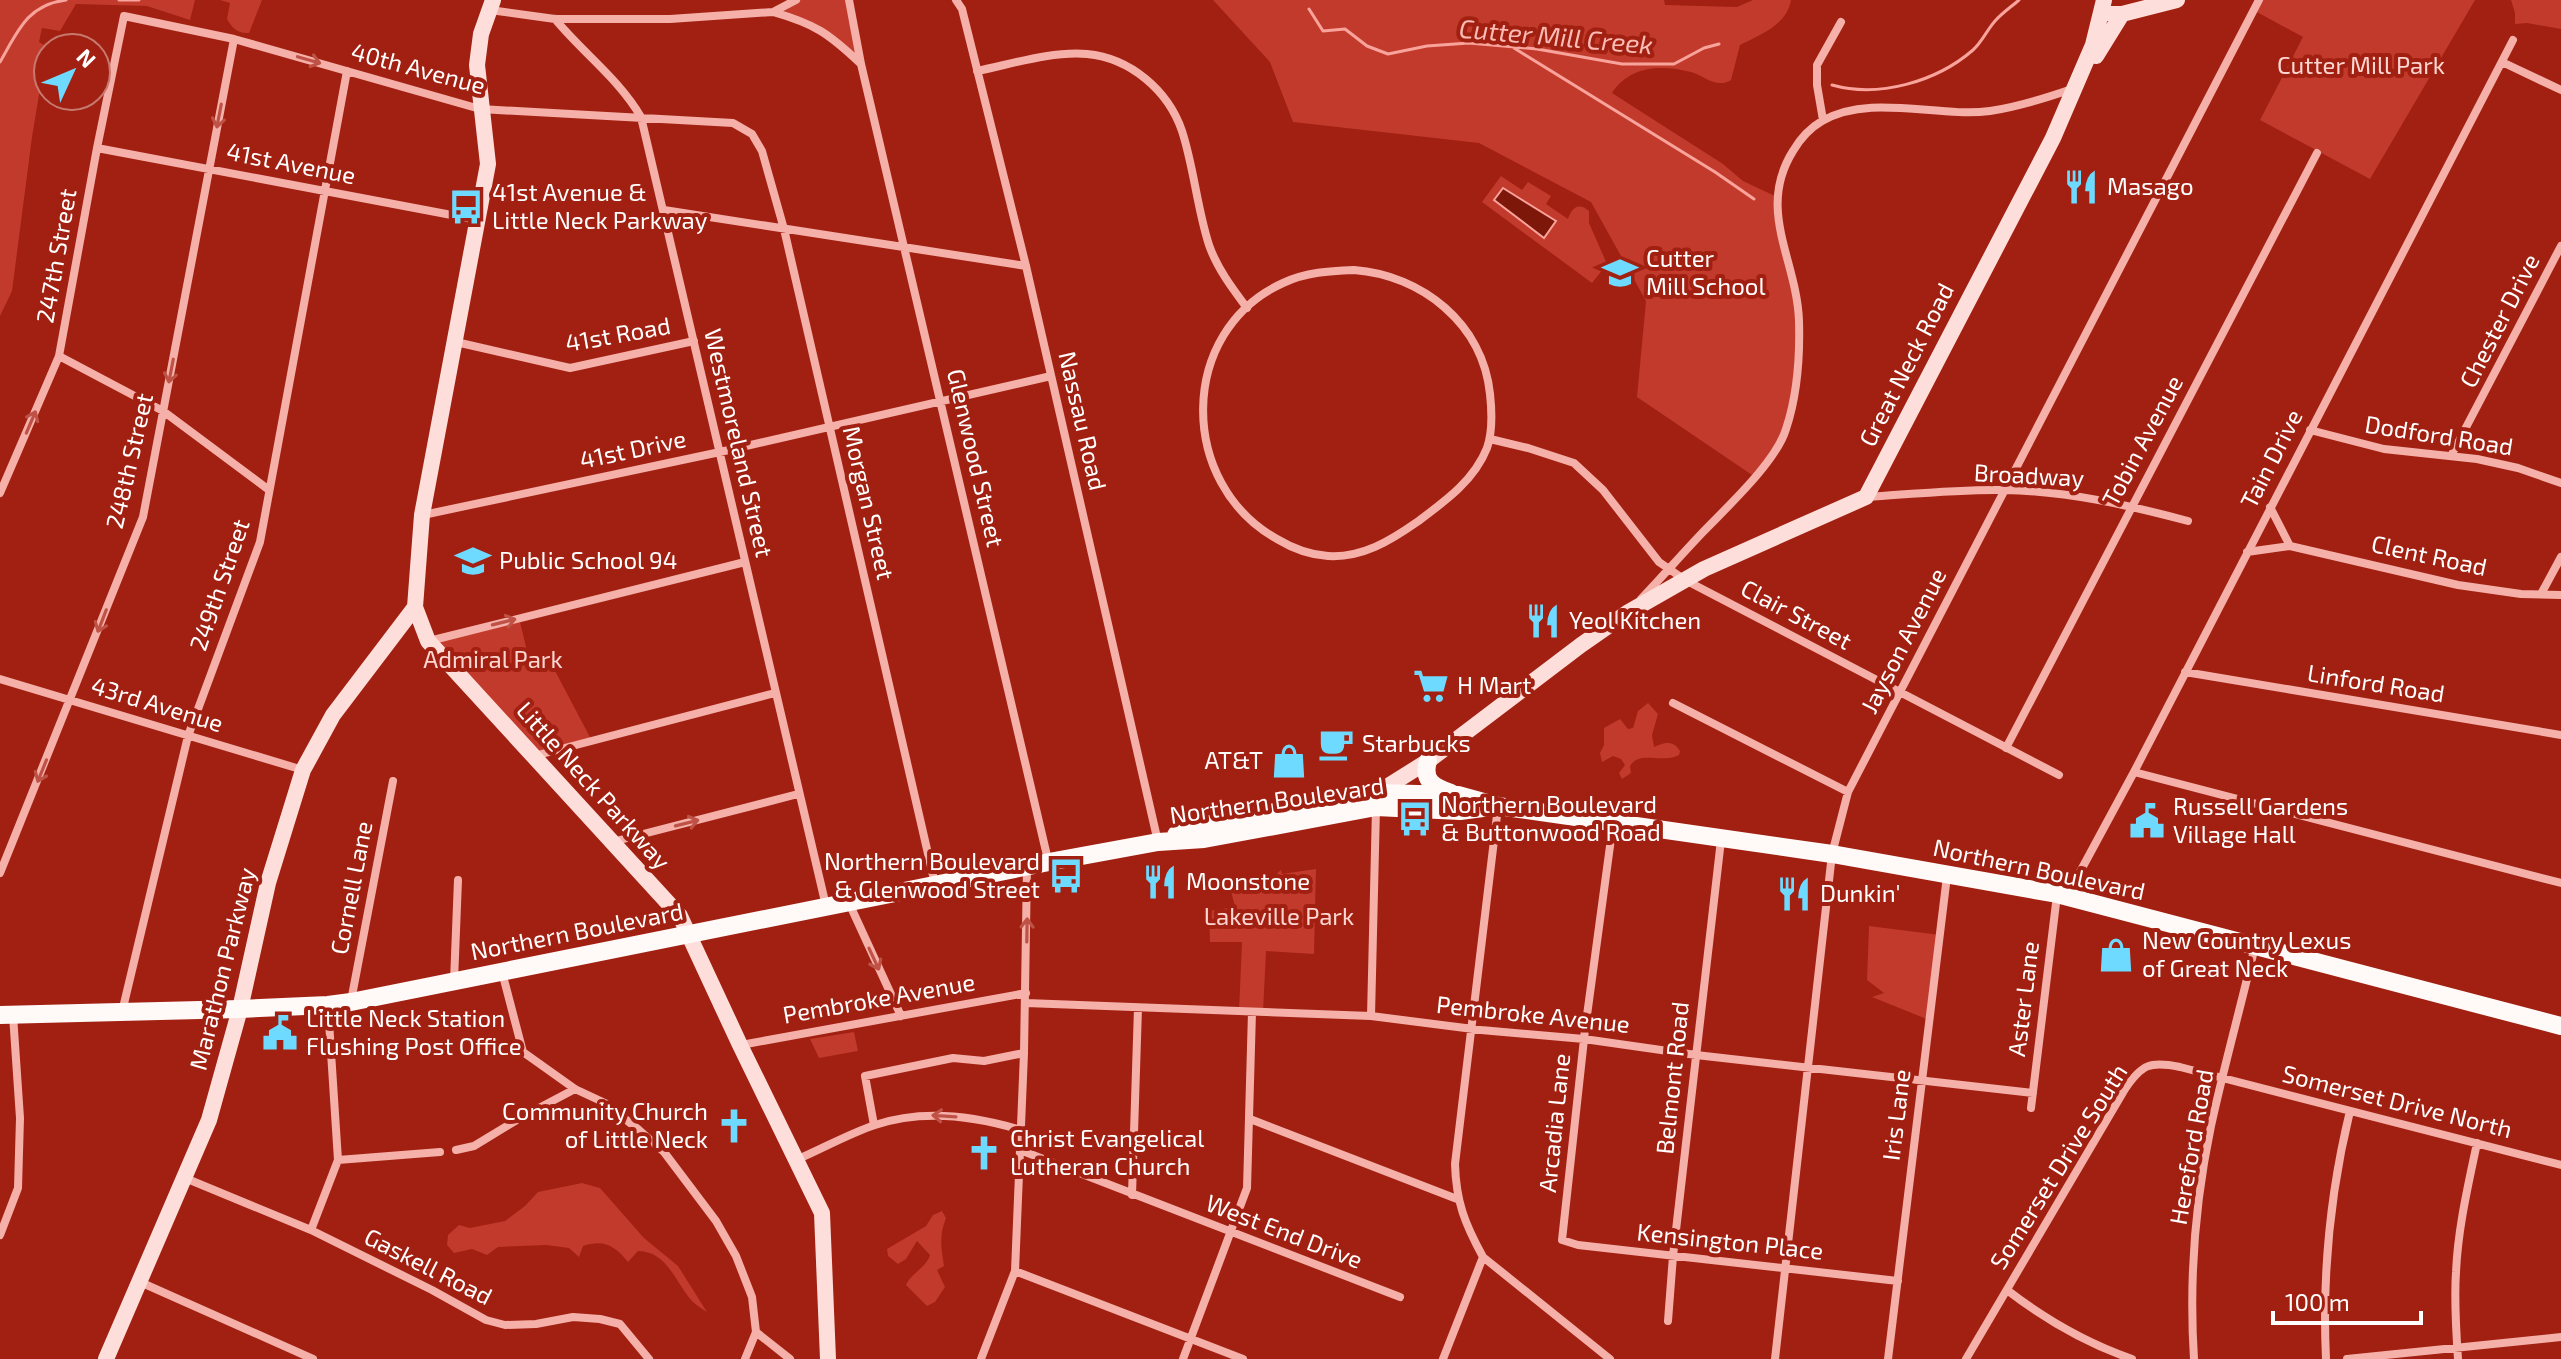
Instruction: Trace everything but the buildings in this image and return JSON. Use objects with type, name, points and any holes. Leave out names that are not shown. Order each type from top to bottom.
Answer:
[{"type":"main road","points":[[1428,761],[1425,772],[1431,783],[1458,795]]},
{"type":"main road","name":"Northern Boulevard","points":[[6,1015],[240,1009],[351,1002],[1158,842],[1199,826],[1377,800],[1458,795],[1498,806],[1832,854],[2062,895],[2561,1026]]},
{"type":"main road","name":"Northern Boulevard","points":[[1377,800],[1460,811],[1498,806]]},
{"type":"street","points":[[773,12],[796,0]]},
{"type":"street","name":"Glenwood Street","points":[[849,0],[861,64],[1049,862]]},
{"type":"street","name":"Nassau Road","points":[[956,0],[962,9],[1026,266],[1158,842]]},
{"type":"street","name":"Great Neck Road","points":[[1866,497],[2053,138],[2093,45],[2103,7],[2177,0]]},
{"type":"street","name":"Jayson Avenue","points":[[1775,1359],[1832,854],[1848,792],[2259,0]]},
{"type":"street","points":[[491,5],[555,19],[670,19],[773,12],[823,30],[861,64]]},
{"type":"street","name":"Little Neck Parkway","points":[[491,5],[478,50],[480,109],[488,164],[422,515],[415,607],[428,641],[680,916],[822,1213],[828,1359]]},
{"type":"street","points":[[1627,613],[1744,490],[1787,428],[1796,375],[1799,321],[1796,292],[1779,230],[1776,202],[1785,163],[1798,141],[1823,120],[1845,112],[1869,109],[1989,111],[2076,87],[2126,7]]},
{"type":"street","name":"40th Avenue","points":[[124,16],[234,39],[480,109],[733,123],[752,134]]},
{"type":"street","name":"247th Street","points":[[0,493],[59,356],[124,16]]},
{"type":"street","name":"Westmoreland Street","points":[[555,19],[582,50],[620,85],[641,117],[826,906]]},
{"type":"street","points":[[1823,120],[1817,65],[1841,22]]},
{"type":"street","name":"248th Street","points":[[0,873],[143,517],[234,39]]},
{"type":"street","name":"Tain Drive","points":[[2062,895],[2134,772],[2513,40]]},
{"type":"street","points":[[977,71],[1064,55],[1086,54],[1125,65],[1150,82],[1168,103],[1182,130],[1210,246],[1224,275],[1247,308]]},
{"type":"street","points":[[2502,62],[2561,90]]},
{"type":"street","name":"249th Street","points":[[122,1012],[188,736],[260,542],[347,71]]},
{"type":"street","name":"Morgan Street","points":[[752,134],[762,151],[784,229],[936,884]]},
{"type":"street","name":"41st Avenue","points":[[97,148],[478,220]]},
{"type":"street","name":"Tobin Avenue","points":[[2006,748],[2317,153]]},
{"type":"street","points":[[664,210],[1026,266]]},
{"type":"street","name":"Chester Drive","points":[[2451,456],[2561,246]]},
{"type":"street","points":[[1373,271],[1407,281],[1428,293],[1461,324],[1477,348],[1489,385],[1492,412],[1490,439],[1474,471],[1456,491],[1387,542],[1371,550],[1329,557],[1313,554],[1265,533],[1235,504],[1213,469],[1203,429],[1202,409],[1209,368],[1219,343],[1247,308],[1274,287],[1307,274],[1373,271]]},
{"type":"street","name":"41st Road","points":[[456,342],[570,368],[694,341]]},
{"type":"street","points":[[59,356],[163,411],[269,490]]},
{"type":"street","name":"41st Drive","points":[[422,515],[720,452],[1051,376]]},
{"type":"street","name":"Dodford Road","points":[[2310,430],[2384,449],[2451,456],[2518,468],[2561,483]]},
{"type":"street","name":"Clair Street","points":[[1490,439],[1574,463],[1603,490],[1651,553],[1685,580],[2059,775]]},
{"type":"street","name":"Broadway","points":[[1866,497],[2005,490],[2059,494],[2132,506],[2188,521]]},
{"type":"street","points":[[1371,1016],[1377,800],[1568,654],[1627,613],[1704,569],[1866,497]]},
{"type":"street","points":[[2270,507],[2290,546]]},
{"type":"street","name":"Clent Road","points":[[2247,552],[2290,546],[2458,585],[2521,594],[2561,595]]},
{"type":"street","points":[[2541,594],[2561,557]]},
{"type":"street","points":[[428,641],[745,562]]},
{"type":"street","name":"Marathon Parkway","points":[[106,1359],[215,1102],[240,1009],[268,883],[303,770],[333,715],[415,607]]},
{"type":"street","name":"Linford Road","points":[[2185,672],[2561,735]]},
{"type":"street","name":"43rd Avenue","points":[[0,679],[303,770]]},
{"type":"street","points":[[533,756],[775,693]]},
{"type":"street","points":[[1673,703],[1848,792]]},
{"type":"street","points":[[2134,772],[2561,883]]},
{"type":"street","name":"Cornell Lane","points":[[351,1002],[393,781]]},
{"type":"street","points":[[611,842],[798,794]]},
{"type":"street","points":[[1498,806],[1455,1164],[1457,1199],[1467,1228],[1483,1257],[1610,1359]]},
{"type":"street","name":"Arcadia Lane","points":[[1563,1236],[1584,1039],[1613,824]]},
{"type":"street","name":"Belmont Road","points":[[1668,1321],[1721,840]]},
{"type":"street","points":[[981,1359],[1015,1271],[1026,998],[1027,866]]},
{"type":"street","name":"Iris Lane","points":[[1888,1359],[1947,875]]},
{"type":"street","points":[[454,981],[458,880]]},
{"type":"street","name":"Aster Lane","points":[[2031,1108],[2062,895]]},
{"type":"street","points":[[848,902],[901,1016]]},
{"type":"street","name":"Hereford Road","points":[[2194,1359],[2192,1327],[2197,1217],[2211,1127],[2256,946]]},
{"type":"street","points":[[502,971],[523,1052],[575,1089],[605,1103],[664,1152],[707,1208],[736,1256],[752,1297],[756,1332],[745,1359]]},
{"type":"street","name":"Pembroke Avenue","points":[[740,1045],[901,1016],[1026,998],[1138,1008],[1371,1016],[2033,1093]]},
{"type":"street","points":[[311,1230],[338,1160],[328,1005]]},
{"type":"street","points":[[1132,1195],[1138,1008]]},
{"type":"street","points":[[1183,1359],[1247,1188],[1252,1012]]},
{"type":"street","points":[[0,1235],[18,1188],[20,1118],[6,1015]]},
{"type":"street","points":[[874,1125],[865,1076],[953,1058],[984,1061],[1024,1053]]},
{"type":"street","name":"Somerset Drive South","points":[[1966,1359],[2135,1074],[2145,1066],[2162,1064],[2223,1078]]},
{"type":"street","name":"Somerset Drive North","points":[[2223,1078],[2561,1165]]},
{"type":"street","points":[[456,1150],[474,1146],[575,1089]]},
{"type":"street","points":[[2326,1359],[2327,1232],[2339,1155],[2350,1111]]},
{"type":"street","points":[[796,1161],[874,1125],[897,1119],[933,1115],[984,1121],[1021,1130]]},
{"type":"street","points":[[1250,1119],[1457,1199]]},
{"type":"street","points":[[2458,1359],[2455,1303],[2459,1243],[2464,1200],[2477,1143]]},
{"type":"street","name":"West End Drive","points":[[1020,1150],[1400,1297]]},
{"type":"street","points":[[338,1160],[440,1152]]},
{"type":"street","name":"Gaskell Road","points":[[185,1178],[311,1230],[486,1320],[505,1325],[573,1317],[600,1319],[620,1324],[649,1359]]},
{"type":"street","name":"Kensington Place","points":[[1563,1236],[1562,1240],[1578,1245],[1898,1281]]},
{"type":"street","points":[[1443,1359],[1483,1257]]},
{"type":"street","points":[[1015,1271],[1243,1359]]},
{"type":"street","points":[[140,1282],[313,1359]]},
{"type":"street","points":[[2007,1290],[2078,1337],[2132,1359]]},
{"type":"street","points":[[756,1332],[790,1359]]},
{"type":"street","points":[[2347,1359],[2561,1337]]},
{"type":"green space","points":[[0,0],[195,0],[190,20],[147,6],[76,4],[60,31],[42,28],[41,32],[32,32],[32,112],[36,112],[12,291],[0,316]]},
{"type":"green space","points":[[220,0],[262,0],[249,33],[231,25],[227,19],[230,3]]},
{"type":"green space","points":[[796,0],[849,0],[861,64],[837,42],[773,12]]},
{"type":"green space","points":[[1213,0],[1664,0],[1665,5],[1737,7],[1753,0],[1791,0],[1778,23],[1740,45],[1731,80],[1720,83],[1691,72],[1668,68],[1647,69],[1627,77],[1612,93],[1723,164],[1743,181],[1777,197],[1796,292],[1796,375],[1787,428],[1755,477],[1637,397],[1646,301],[1591,202],[1479,143],[1293,122],[1270,62]]},
{"type":"green space","name":"Cutter Mill Park","points":[[2260,0],[2475,0],[2370,179],[2260,120],[2303,37],[2255,11]]},
{"type":"green space","points":[[2511,0],[2561,0],[2561,29],[2515,24]]},
{"type":"green space","points":[[1501,176],[1522,190],[1528,182],[1551,196],[1546,204],[1568,219],[1576,208],[1589,211],[1589,223],[1607,264],[1592,283],[1482,202]]},
{"type":"green space","name":"Admiral Park","points":[[519,618],[530,663],[535,669],[553,667],[592,741],[533,756],[428,641]]},
{"type":"green space","points":[[1648,703],[1658,714],[1652,735],[1654,747],[1671,743],[1680,751],[1679,755],[1634,761],[1630,766],[1631,773],[1622,779],[1619,773],[1625,765],[1621,759],[1613,756],[1602,762],[1600,753],[1604,745],[1604,728],[1620,719],[1628,729],[1633,728],[1638,711]]},
{"type":"green space","name":"Lakeville Park","points":[[1316,869],[1314,954],[1266,951],[1263,1012],[1239,1011],[1242,942],[1210,942],[1209,911],[1235,907],[1231,891],[1263,886],[1281,870],[1282,874]]},
{"type":"green space","points":[[1869,926],[1940,935],[1929,1020],[1872,997],[1884,993],[1867,980]]},
{"type":"green space","points":[[854,1032],[858,1051],[819,1058],[810,1039]]},
{"type":"green space","points":[[582,1183],[600,1188],[644,1238],[678,1266],[707,1312],[692,1301],[670,1269],[648,1252],[638,1251],[628,1262],[614,1248],[603,1244],[583,1246],[579,1257],[569,1248],[546,1245],[498,1247],[487,1255],[472,1249],[454,1253],[447,1245],[448,1235],[459,1225],[470,1228],[505,1221],[538,1192]]},
{"type":"green space","points":[[942,1211],[946,1218],[941,1242],[944,1266],[937,1270],[945,1287],[935,1302],[927,1306],[906,1285],[930,1255],[917,1241],[906,1259],[898,1264],[888,1256],[887,1249],[926,1226],[933,1215]]},
{"type":"shaded area","points":[[1503,188],[1556,221],[1544,238],[1494,200]]},
{"type":"waterway","points":[[0,62],[25,21],[42,7],[66,0]]},
{"type":"waterway","points":[[119,0],[139,0]]},
{"type":"waterway","name":"Cutter Mill Creek","points":[[1832,85],[1869,90],[1925,79],[1973,50],[1995,21],[2019,0]]},
{"type":"waterway","name":"Cutter Mill Creek","points":[[1309,9],[1323,31],[1345,29],[1367,46],[1388,54],[1427,46],[1469,43],[1537,49],[1622,64],[1674,64],[1704,48],[1719,44]]},
{"type":"waterway","points":[[1514,48],[1754,199]]},
{"type":"place","name":"Masago","points":[[2081,187]]},
{"type":"place","name":"41st Avenue & Little Neck Parkway","points":[[466,207]]},
{"type":"place","name":"Cutter Mill School","points":[[1620,273]]},
{"type":"place","name":"Public School 94","points":[[473,561]]},
{"type":"place","name":"Yeol Kitchen","points":[[1543,621]]},
{"type":"place","name":"H Mart","points":[[1431,686]]},
{"type":"place","name":"Starbucks","points":[[1336,744]]},
{"type":"place","name":"AT&T","points":[[1289,761]]},
{"type":"place","name":"Northern Boulevard & Buttonwood Road","points":[[1415,819]]},
{"type":"place","name":"Russell Gardens Village Hall","points":[[2147,821]]},
{"type":"place","name":"Northern Boulevard & Glenwood Street","points":[[1066,876]]},
{"type":"place","name":"Moonstone","points":[[1160,882]]},
{"type":"place","name":"Dunkin'","points":[[1794,894]]},
{"type":"place","name":"New Country Lexus of Great Neck","points":[[2116,955]]},
{"type":"place","name":"Little Neck Station Flushing Post Office","points":[[280,1033]]},
{"type":"place","name":"Community Church of Little Neck","points":[[734,1126]]},
{"type":"place","name":"Christ Evangelical Lutheran Church","points":[[984,1153]]}]
